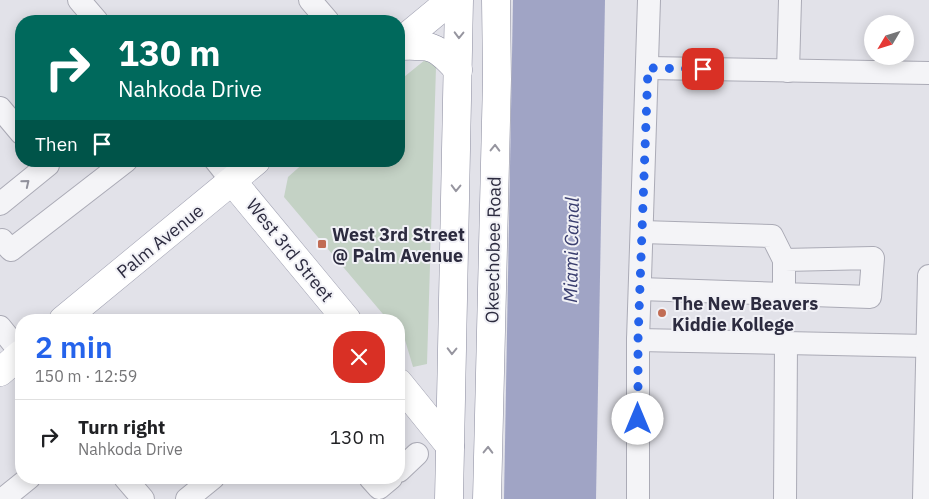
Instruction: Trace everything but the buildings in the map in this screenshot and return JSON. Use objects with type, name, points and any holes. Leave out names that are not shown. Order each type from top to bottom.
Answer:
[{"type":"main road","points":[[405,40],[451,0]]},
{"type":"main road","points":[[449,499],[459,0]]},
{"type":"main road","name":"Okeechobee Road","points":[[487,499],[497,79],[496,0]]},
{"type":"main road","points":[[405,45],[434,48],[458,70]]},
{"type":"main road","name":"Palm Avenue","points":[[69,314],[224,171],[237,167]]},
{"type":"main road","name":"West 3rd Street","points":[[224,171],[342,314]]},
{"type":"main road","points":[[0,372],[15,358]]},
{"type":"main road","points":[[405,396],[450,446],[468,483],[468,499]]},
{"type":"street","points":[[310,0],[323,15]]},
{"type":"street","points":[[638,499],[638,340],[649,0]]},
{"type":"street","points":[[788,71],[790,0]]},
{"type":"street","points":[[648,68],[929,73]]},
{"type":"street","points":[[0,108],[15,127]]},
{"type":"street","points":[[0,204],[46,167]]},
{"type":"street","points":[[0,242],[2,240],[11,250],[118,167]]},
{"type":"street","points":[[642,232],[772,236],[784,260],[784,294]]},
{"type":"street","points":[[640,289],[870,297],[873,258],[784,260]]},
{"type":"street","points":[[924,499],[929,276]]},
{"type":"street","points":[[0,327],[15,346]]},
{"type":"street","points":[[638,340],[927,346]]},
{"type":"street","points":[[785,499],[786,343]]},
{"type":"street","points":[[405,465],[417,454]]},
{"type":"street","points":[[3,499],[22,484]]},
{"type":"street","points":[[187,499],[205,484]]},
{"type":"green space","points":[[425,60],[436,67],[427,364],[413,367],[405,340],[405,314],[383,314],[284,197],[288,177],[299,167],[405,167],[405,76]]},
{"type":"water","name":"Miami Canal","points":[[513,0],[605,0],[596,499],[504,499]]},
{"type":"place","name":"West 3rd Street @ Palm Avenue","points":[[322,244]]},
{"type":"place","name":"The New Beavers Kiddie Kollege","points":[[662,313]]},
{"type":"route","points":[[638,419],[638,340],[648,68],[703,69]]}]
